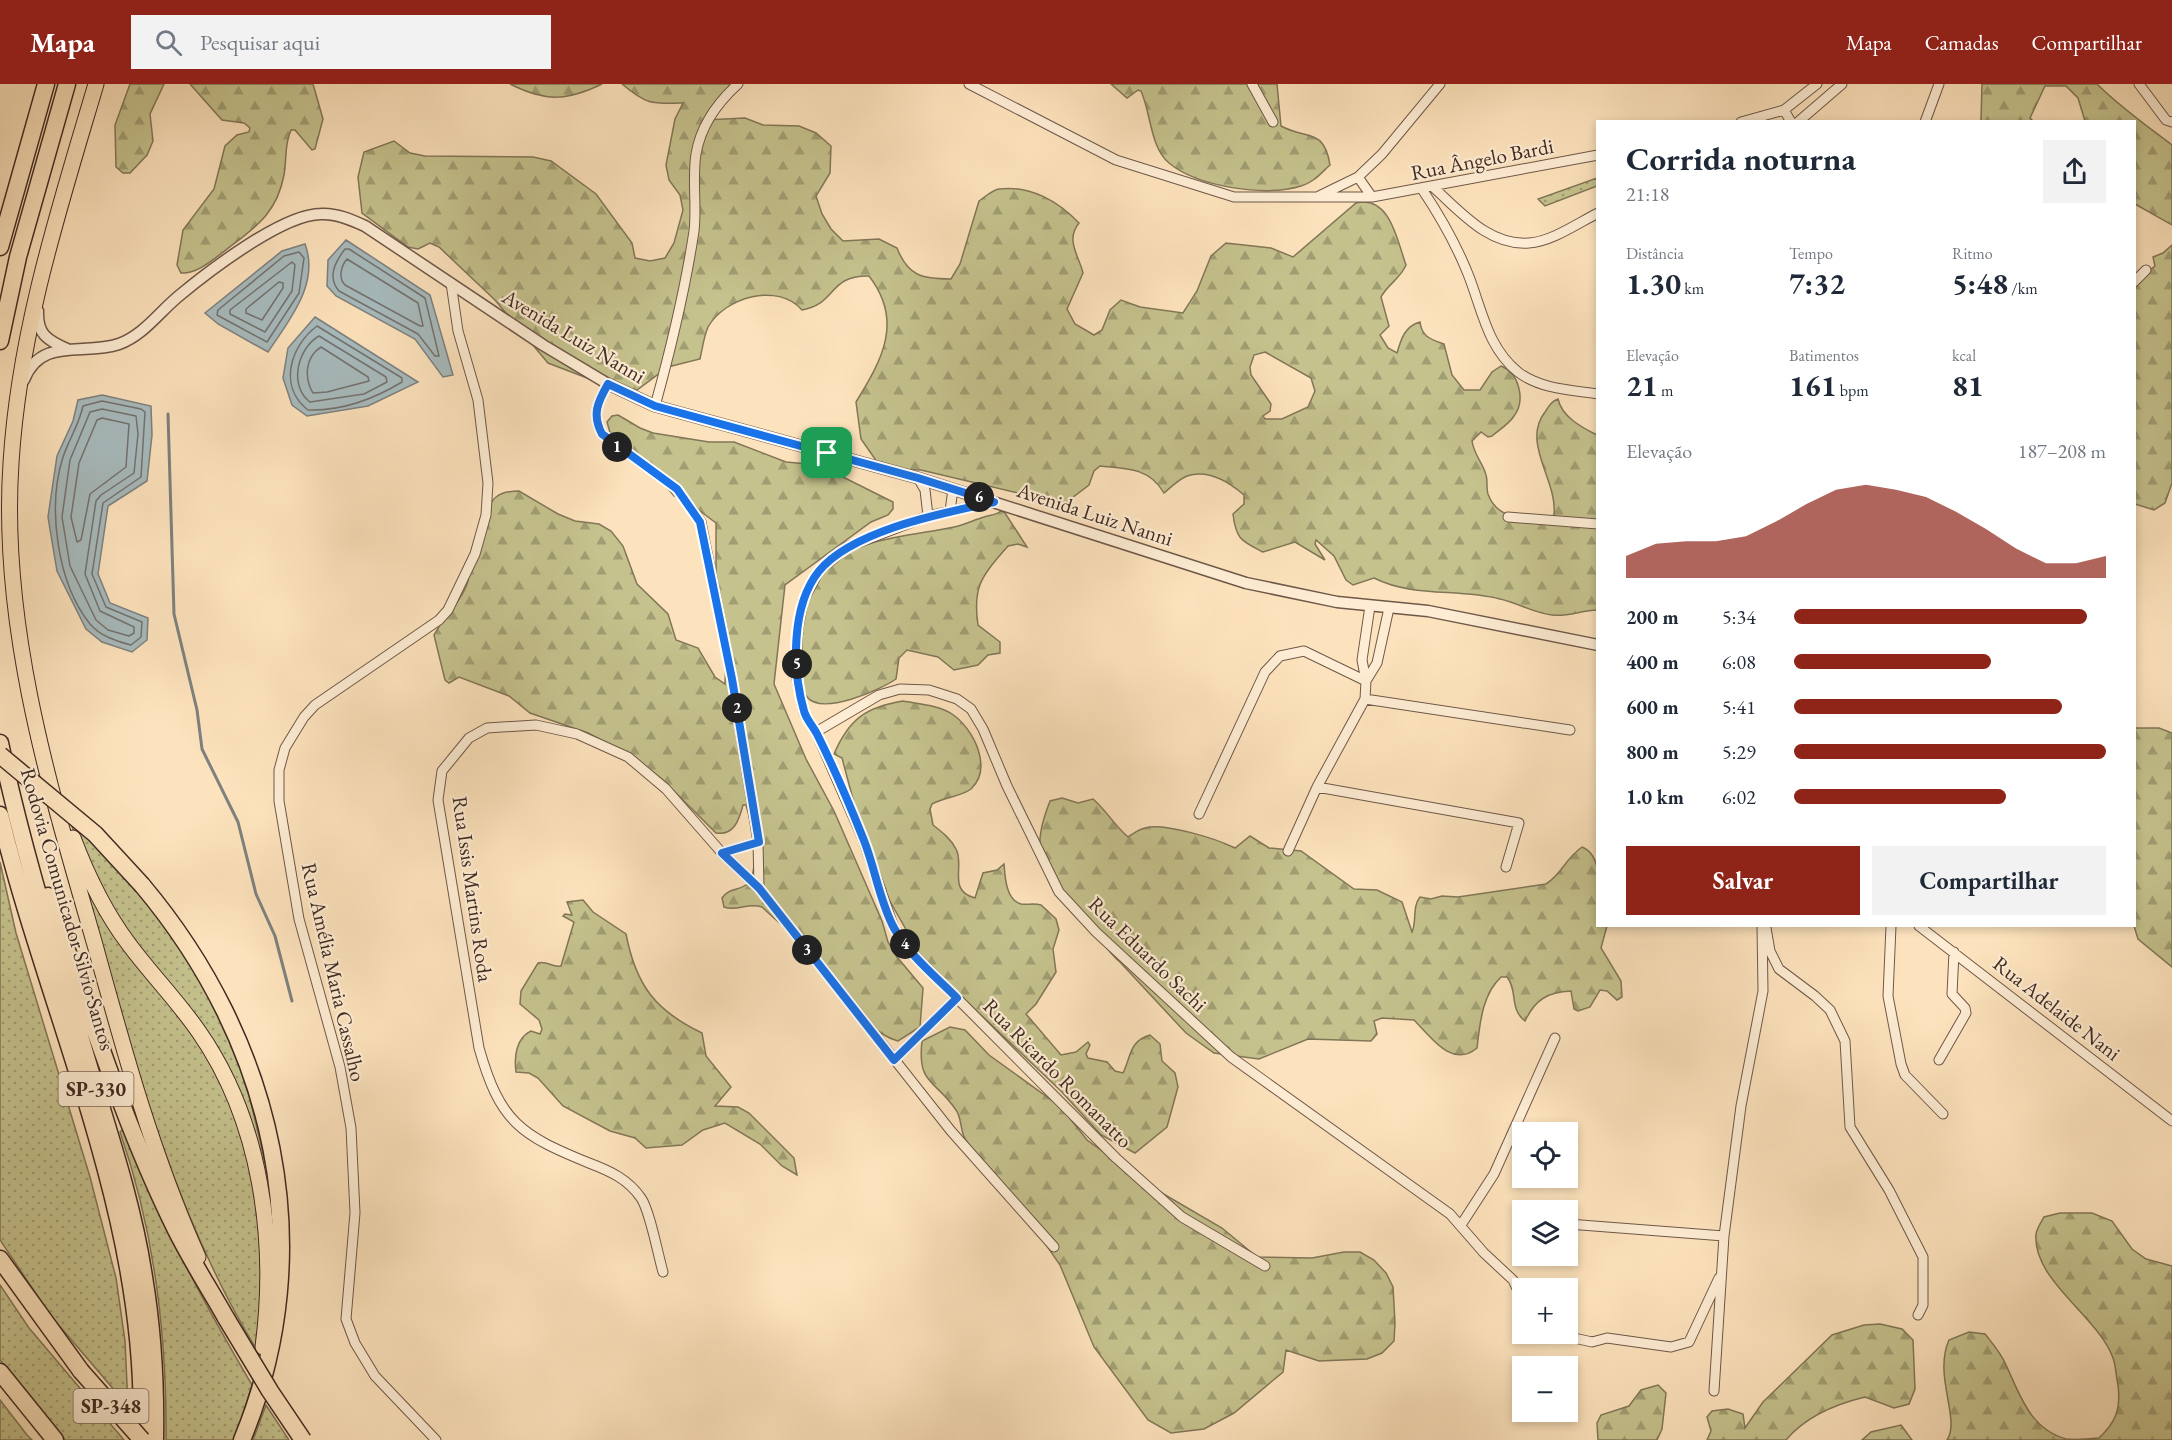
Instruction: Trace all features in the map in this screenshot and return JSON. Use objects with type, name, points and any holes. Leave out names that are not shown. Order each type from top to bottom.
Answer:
[{"type":"highway","points":[[0,247],[46,84]]},
{"type":"highway","points":[[0,341],[18,257],[67,84]]},
{"type":"highway","points":[[96,84],[39,277],[25,342],[16,399],[10,484],[14,589],[33,709],[65,844],[141,1106],[181,1220],[225,1316]]},
{"type":"highway","points":[[33,709],[68,827],[94,888],[128,944],[178,1004],[213,1052],[249,1138],[263,1202],[267,1291],[257,1383],[242,1440]]},
{"type":"highway","points":[[0,743],[43,879],[122,1104],[176,1230],[225,1316],[303,1440]]},
{"type":"highway","name":"Rodovia Comunicador Silvio Santos","points":[[0,743],[33,882],[119,1166],[135,1230],[149,1314],[155,1389],[155,1440]]},
{"type":"highway","points":[[0,755],[95,834],[142,885],[200,962],[235,1030],[264,1113],[277,1173],[282,1244],[278,1305],[269,1361],[260,1397],[242,1440]]},
{"type":"highway","name":"Rodovia Comunicador Silvio Santos","points":[[0,815],[15,877],[95,1137],[128,1264],[140,1359],[142,1440]]},
{"type":"highway","name":"SP-348","points":[[0,1259],[81,1371],[142,1440]]},
{"type":"highway","name":"SP-348","points":[[0,1372],[55,1440]]},
{"type":"street","points":[[655,406],[676,331],[694,229],[696,153],[707,121],[721,99],[738,84]]},
{"type":"street","name":"Rua Ângelo Bardi","points":[[969,84],[1116,160],[1234,197],[1372,197],[1434,188],[1596,155]]},
{"type":"street","points":[[1252,84],[1273,122]]},
{"type":"street","points":[[1316,197],[1358,177],[1382,154],[1440,84]]},
{"type":"street","points":[[1747,120],[1784,110],[1817,84]]},
{"type":"street","points":[[1800,120],[1842,84]]},
{"type":"street","points":[[1926,120],[1939,84]]},
{"type":"street","points":[[2139,84],[2166,120],[2172,122]]},
{"type":"street","points":[[1784,110],[1790,120]]},
{"type":"street","points":[[1358,177],[1372,197]]},
{"type":"street","points":[[1434,188],[1485,232],[1507,242],[1530,244],[1596,214]]},
{"type":"street","points":[[1422,189],[1444,222],[1485,325],[1498,351],[1518,372],[1536,382],[1596,394]]},
{"type":"street","name":"Avenida Luiz Nanni","points":[[16,399],[26,374],[39,356],[51,351],[121,344],[140,333],[180,295],[266,235],[299,218],[322,213],[346,218],[365,226],[543,345],[608,384],[655,406],[918,478],[1246,583],[1337,603],[1428,611],[1596,645]]},
{"type":"street","points":[[2136,280],[2146,270]]},
{"type":"street","points":[[39,277],[39,330],[43,337],[70,350]]},
{"type":"street","name":"Rua Amélia Maria Cassalho","points":[[436,1440],[375,1376],[355,1343],[346,1319],[355,1213],[351,1128],[340,1067],[299,919],[279,801],[279,770],[285,748],[304,717],[315,705],[439,620],[448,610],[475,554],[486,515],[488,483],[477,400],[458,331],[452,283]]},
{"type":"street","points":[[608,384],[595,412],[596,423],[602,434],[677,489],[700,522],[732,679],[759,842],[759,888]]},
{"type":"street","points":[[918,478],[926,496],[928,516]]},
{"type":"street","points":[[950,511],[953,489]]},
{"type":"street","name":"Rua Ricardo Romanatto","points":[[994,502],[928,516],[847,547],[819,571],[803,601],[797,634],[797,679],[804,713],[816,732],[864,839],[894,928],[910,952],[1116,1158],[1182,1217],[1265,1266]]},
{"type":"street","points":[[1508,517],[1596,524]]},
{"type":"street","points":[[1288,851],[1317,787],[1365,699],[1366,681],[1362,660],[1370,606]]},
{"type":"street","points":[[1366,681],[1377,663],[1389,608]]},
{"type":"street","points":[[1199,814],[1265,672],[1280,656],[1304,651],[1366,681]]},
{"type":"street","name":"Rua Eduardo Sachi","points":[[816,732],[879,695],[900,688],[929,690],[957,699],[971,709],[983,729],[1007,786],[1059,892],[1096,932],[1231,1057],[1423,1194],[1461,1225],[1512,1278]]},
{"type":"street","points":[[1365,699],[1570,730]]},
{"type":"street","name":"Rua Issis Martins Roda","points":[[663,1272],[643,1200],[630,1185],[615,1173],[542,1144],[520,1128],[502,1109],[489,1082],[479,1048],[438,800],[442,771],[469,738],[487,728],[536,725],[577,734],[606,745],[645,769],[686,810],[722,853],[759,888],[951,1131],[1054,1247]]},
{"type":"street","points":[[1317,787],[1519,823],[1506,867]]},
{"type":"street","points":[[722,853],[759,842]]},
{"type":"street","points":[[1714,1391],[1724,1236],[1741,1106],[1763,992],[1764,927]]},
{"type":"street","points":[[1764,927],[1770,951],[1779,969],[1830,1010],[1845,1041],[1851,1127],[1890,1190],[1923,1257],[1923,1305],[1918,1315]]},
{"type":"street","points":[[1891,927],[1888,996],[1901,1064],[1905,1075],[1943,1114]]},
{"type":"street","name":"Rua Adelaide Nani","points":[[1920,927],[2172,1121]]},
{"type":"street","points":[[1940,1060],[1966,1013],[1965,1008],[1952,994],[1954,952]]},
{"type":"street","points":[[894,1060],[957,998]]},
{"type":"street","points":[[1461,1225],[1494,1173],[1555,1038]]},
{"type":"street","points":[[1578,1225],[1724,1236]]},
{"type":"street","points":[[1578,1339],[1592,1342],[1607,1338],[1671,1347],[1683,1346],[1689,1342],[1722,1270]]},
{"type":"green space","points":[[130,84],[164,84],[150,114],[153,141],[147,155],[130,173],[123,173],[116,167],[115,125]]},
{"type":"green space","points":[[190,84],[313,84],[323,119],[315,149],[312,150],[295,130],[291,130],[287,141],[285,169],[280,189],[275,202],[261,221],[208,264],[192,272],[181,273],[177,265],[183,230],[214,189],[225,146],[237,135],[249,132],[250,128],[244,123],[222,120]]},
{"type":"green space","points":[[510,84],[602,84],[578,94],[556,97],[535,94]]},
{"type":"green space","points":[[622,84],[742,84],[724,94],[711,108],[705,120],[745,118],[763,125],[799,126],[816,133],[831,146],[830,173],[816,196],[822,214],[831,229],[843,241],[879,239],[897,248],[906,265],[924,277],[951,279],[960,264],[979,201],[989,194],[996,190],[1011,188],[1033,192],[1044,197],[1063,208],[1079,223],[1075,229],[1073,242],[1083,273],[1067,309],[1075,324],[1094,335],[1102,330],[1110,310],[1121,300],[1140,307],[1183,313],[1197,291],[1211,256],[1226,243],[1271,248],[1293,257],[1356,203],[1368,202],[1377,206],[1395,232],[1406,265],[1381,297],[1389,326],[1380,335],[1388,348],[1397,353],[1407,330],[1420,322],[1428,337],[1444,344],[1452,375],[1464,390],[1480,390],[1492,372],[1501,366],[1512,375],[1519,388],[1520,402],[1512,419],[1492,436],[1488,437],[1481,432],[1472,441],[1486,475],[1488,494],[1497,508],[1511,516],[1527,519],[1544,521],[1554,515],[1554,502],[1538,449],[1537,436],[1539,424],[1554,401],[1558,399],[1568,416],[1596,434],[1596,610],[1552,615],[1500,599],[1420,591],[1374,578],[1353,585],[1346,580],[1334,556],[1316,540],[1315,544],[1325,560],[1295,542],[1263,552],[1245,542],[1238,535],[1233,514],[1244,504],[1244,495],[1225,481],[1203,474],[1187,476],[1164,493],[1152,479],[1144,474],[1128,469],[1100,466],[1094,471],[1089,485],[1064,504],[921,470],[882,469],[861,439],[856,402],[881,356],[887,325],[880,293],[869,276],[846,280],[821,302],[802,310],[792,301],[766,295],[739,301],[726,308],[708,327],[700,359],[668,367],[637,390],[626,393],[548,363],[495,300],[439,247],[430,243],[418,249],[408,247],[362,213],[358,177],[364,152],[394,141],[410,153],[425,156],[533,157],[551,161],[596,194],[632,243],[635,258],[650,261],[665,258],[674,243],[683,210],[680,195],[669,180],[666,165],[675,119],[683,103],[644,100]],"holes":[[[1265,352],[1311,378],[1315,391],[1308,407],[1282,419],[1265,419],[1263,416],[1270,411],[1271,404],[1251,375],[1250,367],[1254,355]]]},
{"type":"green space","points":[[1111,84],[1277,84],[1281,126],[1313,136],[1323,145],[1330,165],[1309,183],[1286,189],[1232,188],[1197,178],[1169,163],[1163,156],[1154,139],[1141,91],[1138,90],[1127,98]]},
{"type":"green space","points":[[1982,84],[2097,84],[2172,145],[2172,225],[2136,205],[2136,120],[2085,120],[2078,98],[2066,86],[2045,86],[2030,118],[2032,120],[1981,120]]},
{"type":"green space","points":[[1596,178],[1596,186],[1545,206],[1538,199]]},
{"type":"green space","points":[[2172,245],[2172,483],[2165,503],[2154,510],[2136,504],[2136,280],[2155,266],[2153,257],[2163,253]]},
{"type":"green space","points":[[618,415],[653,433],[709,442],[734,442],[786,462],[819,465],[893,502],[893,509],[888,515],[871,522],[785,585],[774,684],[806,759],[834,811],[882,921],[888,942],[897,957],[923,988],[920,1027],[898,1041],[886,1036],[863,1018],[810,952],[762,907],[724,907],[722,898],[727,893],[746,885],[751,879],[753,870],[754,846],[746,805],[743,805],[735,826],[727,832],[716,833],[662,779],[626,753],[588,733],[530,713],[509,696],[459,677],[449,683],[445,680],[434,635],[467,585],[474,544],[492,501],[501,494],[519,491],[558,514],[575,521],[599,524],[611,531],[623,546],[637,584],[668,614],[676,640],[698,648],[715,677],[725,684],[726,660],[716,592],[716,523],[688,502],[674,496],[654,472],[611,436],[607,422],[612,416]]},
{"type":"green space","points":[[1001,511],[1005,513],[1027,547],[1018,544],[1008,546],[986,573],[978,590],[978,625],[1000,642],[1000,653],[988,655],[978,665],[954,670],[938,657],[907,650],[899,658],[896,679],[865,695],[838,703],[825,704],[814,702],[807,697],[800,677],[799,662],[802,615],[810,590],[829,565],[840,556],[870,543],[958,526]]},
{"type":"green space","points":[[903,701],[935,707],[952,714],[967,729],[978,749],[980,771],[971,789],[932,804],[930,809],[933,825],[949,839],[956,849],[961,890],[975,898],[983,873],[997,870],[1004,864],[1007,887],[1012,898],[1021,904],[1041,905],[1056,919],[1059,930],[1053,949],[1056,972],[1036,1004],[1026,1014],[1061,1055],[1076,1052],[1088,1042],[1090,1045],[1086,1054],[1088,1058],[1107,1062],[1115,1071],[1123,1073],[1134,1045],[1150,1035],[1160,1044],[1162,1061],[1175,1073],[1178,1087],[1167,1127],[1135,1153],[1101,1135],[1061,1091],[924,961],[879,882],[862,833],[842,758],[834,754],[846,732],[860,717],[879,707]]},
{"type":"green space","points":[[2136,728],[2159,728],[2172,733],[2172,967],[2138,939],[2134,927]]},
{"type":"green space","points":[[1062,798],[1078,803],[1093,799],[1128,837],[1138,830],[1164,827],[1203,836],[1235,848],[1250,836],[1269,848],[1301,851],[1354,889],[1377,890],[1402,902],[1412,932],[1416,905],[1420,897],[1431,899],[1442,896],[1458,897],[1546,884],[1582,847],[1590,852],[1596,863],[1596,927],[1607,927],[1601,948],[1621,981],[1622,997],[1617,1000],[1607,991],[1600,990],[1590,1007],[1578,1011],[1574,1009],[1571,991],[1555,993],[1543,998],[1525,1021],[1517,1011],[1510,982],[1507,977],[1501,977],[1486,1001],[1477,1048],[1468,1054],[1459,1055],[1442,1048],[1414,1020],[1382,1018],[1374,1021],[1377,1034],[1371,1041],[1308,1039],[1259,1059],[1214,1053],[1186,1033],[1114,956],[1046,867],[1040,853],[1040,838],[1050,801]]},
{"type":"green space","points":[[71,824],[129,881],[156,913],[180,947],[201,983],[236,1057],[249,1096],[265,1163],[260,1164],[241,1102],[127,933],[83,855]]},
{"type":"green space","points":[[0,862],[16,933],[90,1177],[116,1278],[125,1341],[128,1406],[51,1316],[0,1240]]},
{"type":"green space","points":[[90,888],[191,1028],[228,1092],[250,1161],[262,1246],[258,1352],[201,1243],[156,1128],[119,1009],[86,890]]},
{"type":"green space","points":[[583,900],[593,912],[626,934],[636,968],[650,995],[672,1016],[702,1033],[706,1056],[731,1087],[715,1106],[738,1107],[749,1113],[794,1158],[797,1175],[782,1166],[760,1144],[725,1123],[703,1130],[682,1145],[646,1148],[635,1138],[610,1131],[563,1106],[538,1078],[529,1073],[516,1072],[516,1054],[522,1038],[531,1031],[540,1034],[542,1029],[539,1020],[520,1004],[521,991],[538,963],[561,966],[574,922],[563,916],[572,915],[567,902]]},
{"type":"green space","points":[[950,1027],[965,1030],[989,1055],[1061,1107],[1087,1140],[1155,1189],[1222,1228],[1257,1257],[1312,1258],[1344,1252],[1360,1252],[1374,1260],[1386,1273],[1393,1287],[1394,1341],[1382,1353],[1367,1359],[1319,1361],[1286,1350],[1283,1372],[1234,1413],[1204,1429],[1171,1433],[1148,1420],[1094,1347],[1060,1265],[1023,1211],[966,1142],[956,1110],[925,1074],[921,1055],[922,1041]]},
{"type":"green space","points":[[123,1129],[183,1260],[252,1385],[235,1440],[166,1440],[164,1362],[156,1284],[142,1207],[120,1132]]},
{"type":"green space","points":[[2060,1213],[2092,1213],[2112,1221],[2132,1249],[2146,1259],[2172,1266],[2172,1440],[1947,1440],[1951,1421],[1945,1382],[1945,1354],[1949,1340],[1969,1332],[1985,1334],[2002,1356],[2028,1410],[2043,1427],[2054,1434],[2066,1439],[2099,1438],[2113,1421],[2118,1408],[2119,1394],[2113,1358],[2094,1327],[2044,1267],[2038,1251],[2036,1234],[2038,1227],[2044,1217]]},
{"type":"green space","points":[[0,1285],[29,1328],[124,1440],[65,1440],[0,1360]]},
{"type":"green space","points":[[1880,1324],[1902,1329],[1913,1340],[1915,1389],[1909,1404],[1894,1408],[1865,1397],[1822,1412],[1803,1424],[1786,1440],[1707,1440],[1711,1431],[1707,1417],[1712,1411],[1728,1409],[1743,1414],[1745,1428],[1763,1402],[1832,1335],[1864,1325]]},
{"type":"green space","points":[[1658,1385],[1666,1393],[1662,1429],[1657,1440],[1598,1440],[1597,1423],[1601,1415],[1629,1406],[1641,1390]]},
{"type":"green space","points":[[0,1400],[27,1435],[32,1440],[0,1440]]},
{"type":"green space","points":[[266,1405],[289,1440],[253,1440]]},
{"type":"green space","points":[[1901,1425],[1912,1440],[1862,1440],[1871,1432]]},
{"type":"water","points":[[346,240],[430,295],[453,375],[443,377],[415,339],[336,296],[327,286],[328,260]]},
{"type":"water","points":[[305,244],[309,259],[305,287],[293,314],[268,352],[218,324],[205,313],[282,251]]},
{"type":"water","points":[[315,317],[418,382],[368,406],[307,416],[292,405],[283,378],[288,348]]},
{"type":"water","points":[[102,395],[151,406],[152,435],[147,481],[108,506],[98,574],[110,603],[148,618],[147,640],[132,652],[102,642],[86,629],[57,571],[48,517],[57,456],[73,421],[78,400]]},
{"type":"waterway","points":[[168,414],[174,614],[197,710],[202,749],[238,822],[256,894],[275,936],[292,1001]]},
{"type":"route","points":[[608,384],[655,406],[827,453],[994,502],[928,516],[847,547],[819,571],[803,601],[797,634],[797,679],[804,713],[816,732],[864,839],[883,902],[894,928],[910,952],[957,998],[894,1060],[759,888],[722,853],[759,842],[732,679],[700,522],[688,501],[677,489],[615,446],[602,434],[596,423],[595,412],[608,384]]}]
